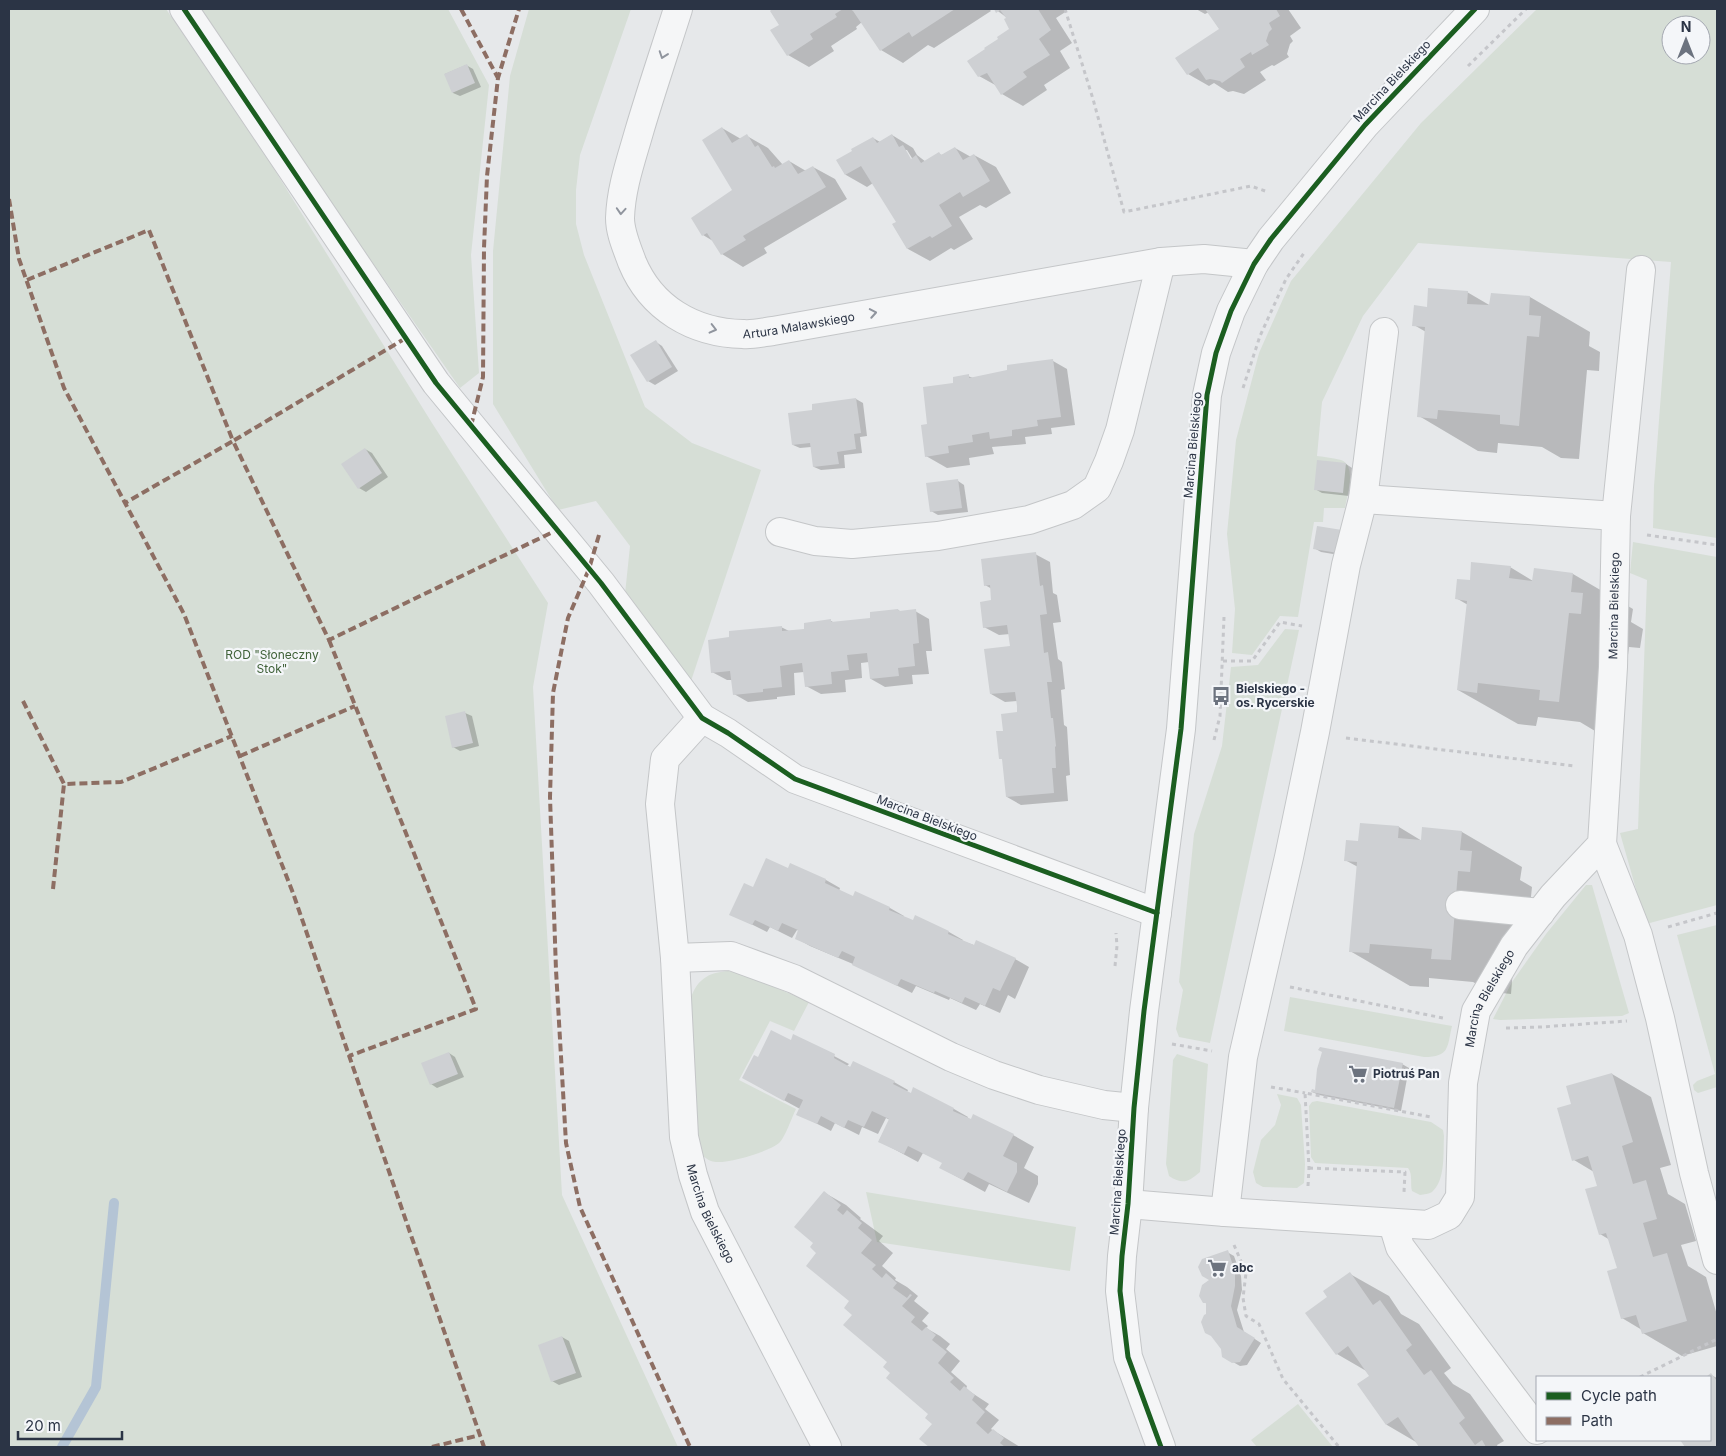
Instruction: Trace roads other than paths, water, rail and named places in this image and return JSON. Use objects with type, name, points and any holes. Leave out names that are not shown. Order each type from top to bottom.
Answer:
[{"type":"street","points":[[184,9],[436,383],[601,584],[702,718]]},
{"type":"street","name":"Artura Malawskiego","points":[[678,9],[634,148],[623,190],[620,219],[625,245],[636,270],[650,293],[666,310],[691,323],[716,331],[744,334],[773,331],[1161,262],[1204,259],[1254,264]]},
{"type":"street","name":"Marcina Bielskiego","points":[[1161,1447],[1128,1357],[1120,1291],[1134,1108],[1181,728],[1207,395],[1216,353],[1231,311],[1254,264],[1271,239],[1365,125],[1475,9]]},
{"type":"street","points":[[780,532],[814,541],[852,544],[938,536],[1029,520],[1073,506],[1097,488],[1109,461],[1120,430],[1161,262]]},
{"type":"street","name":"Marcina Bielskiego","points":[[1641,270],[1616,523],[1613,667],[1602,844],[1638,935],[1660,1018],[1694,1173],[1717,1260]]},
{"type":"street","points":[[1224,1212],[1242,1057],[1295,828],[1346,565],[1363,499],[1384,332]]},
{"type":"street","points":[[1363,499],[1616,523]]},
{"type":"street","name":"Marcina Bielskiego","points":[[827,1447],[705,1212],[693,1175],[684,1137],[675,958],[660,804],[665,759],[702,718],[728,733],[795,779],[1157,913]]},
{"type":"street","name":"Marcina Bielskiego","points":[[1128,1204],[1393,1224],[1428,1225],[1449,1215],[1460,1197],[1463,1083],[1476,1010],[1514,946],[1553,896],[1602,844]]},
{"type":"street","points":[[1460,905],[1540,913]]},
{"type":"street","points":[[675,958],[731,956],[794,979],[951,1057],[994,1075],[1039,1090],[1104,1105],[1134,1108]]},
{"type":"street","points":[[1393,1224],[1400,1248],[1536,1429]]},
{"type":"waterway","points":[[62,1447],[96,1387],[114,1203]]},
{"type":"place","name":"Bielskiego - os. Rycerskie","points":[[1221,696]]},
{"type":"place","name":"Piotruś Pan","points":[[1358,1074]]},
{"type":"place","name":"abc","points":[[1217,1268]]},
{"type":"park label","name":"ROD \"Słoneczny Stok\"","points":[[272,662]]}]
